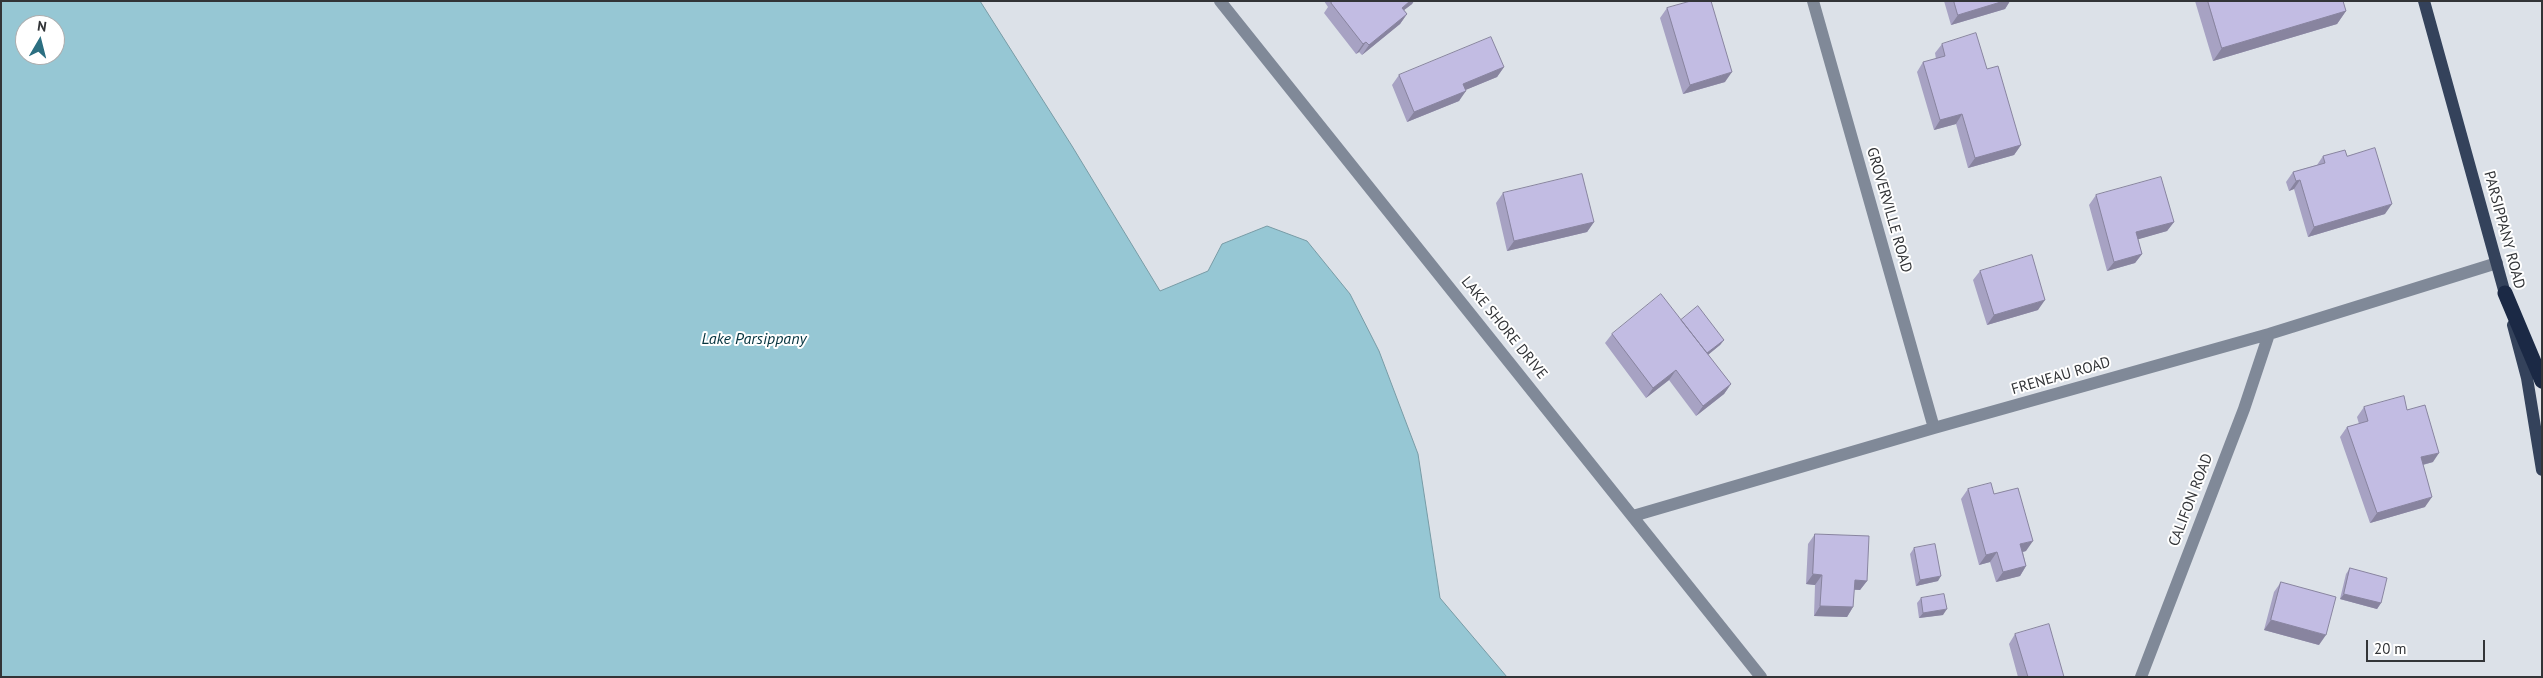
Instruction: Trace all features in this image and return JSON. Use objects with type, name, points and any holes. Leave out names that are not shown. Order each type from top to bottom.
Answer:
[{"type":"highway","points":[[2505,294],[2542,381]]},
{"type":"main road","name":"PARSIPPANY ROAD","points":[[2424,1],[2527,378],[2542,470]]},
{"type":"street","name":"LAKE SHORE DRIVE","points":[[1220,1],[1761,677]]},
{"type":"street","name":"GROVERVILLE ROAD","points":[[1813,1],[1934,428]]},
{"type":"street","name":"FRENEAU ROAD","points":[[1633,516],[1934,428],[2269,334],[2497,263]]},
{"type":"street","name":"CALIFON ROAD","points":[[2141,677],[2244,409],[2269,334]]},
{"type":"water","name":"Lake Parsippany","points":[[1,1],[980,1],[1072,146],[1160,291],[1208,271],[1222,244],[1267,226],[1307,241],[1350,294],[1379,351],[1418,454],[1440,598],[1507,677],[1,677]]},
{"type":"building","points":[[1333,1],[1410,1],[1402,8],[1407,14],[1369,45],[1366,42],[1363,44],[1331,3]]},
{"type":"building","points":[[1691,1],[1711,1],[1732,72],[1690,85],[1667,8]]},
{"type":"building","points":[[1954,1],[2004,1],[1958,15]]},
{"type":"building","points":[[2208,1],[2343,1],[2346,11],[2222,48]]},
{"type":"building","points":[[1976,33],[1987,69],[1998,66],[2021,145],[1975,158],[1962,114],[1940,120],[1923,62],[1945,56],[1942,44]]},
{"type":"building","points":[[1491,37],[1504,67],[1463,84],[1466,91],[1414,112],[1399,75]]},
{"type":"building","points":[[2375,148],[2392,204],[2314,227],[2300,180],[2296,181],[2293,172],[2325,163],[2323,156],[2345,150],[2347,156]]},
{"type":"building","points":[[1582,174],[1594,222],[1514,241],[1503,193]]},
{"type":"building","points":[[2161,177],[2174,222],[2136,232],[2142,254],[2114,262],[2096,195]]},
{"type":"building","points":[[2032,255],[2045,300],[1994,315],[1980,271]]},
{"type":"building","points":[[1661,294],[1731,384],[1703,406],[1676,370],[1653,388],[1612,334]]},
{"type":"building","points":[[1698,306],[1724,340],[1707,353],[1681,320]]},
{"type":"building","points":[[2404,396],[2407,410],[2425,405],[2439,453],[2421,457],[2432,497],[2377,513],[2347,427],[2368,421],[2364,407]]},
{"type":"building","points":[[1991,483],[1994,494],[2018,488],[2033,541],[2020,544],[2026,566],[2003,572],[1997,552],[1986,555],[1968,489]]},
{"type":"building","points":[[1815,534],[1869,536],[1867,581],[1855,580],[1853,607],[1820,606],[1822,575],[1813,574]]},
{"type":"building","points":[[1935,544],[1941,576],[1920,580],[1914,548]]},
{"type":"building","points":[[2350,568],[2387,578],[2381,603],[2344,594]]},
{"type":"building","points":[[2281,582],[2336,597],[2326,635],[2271,620]]},
{"type":"building","points":[[1944,594],[1947,609],[1923,613],[1921,598]]},
{"type":"building","points":[[2049,624],[2064,677],[2028,677],[2015,634]]}]
